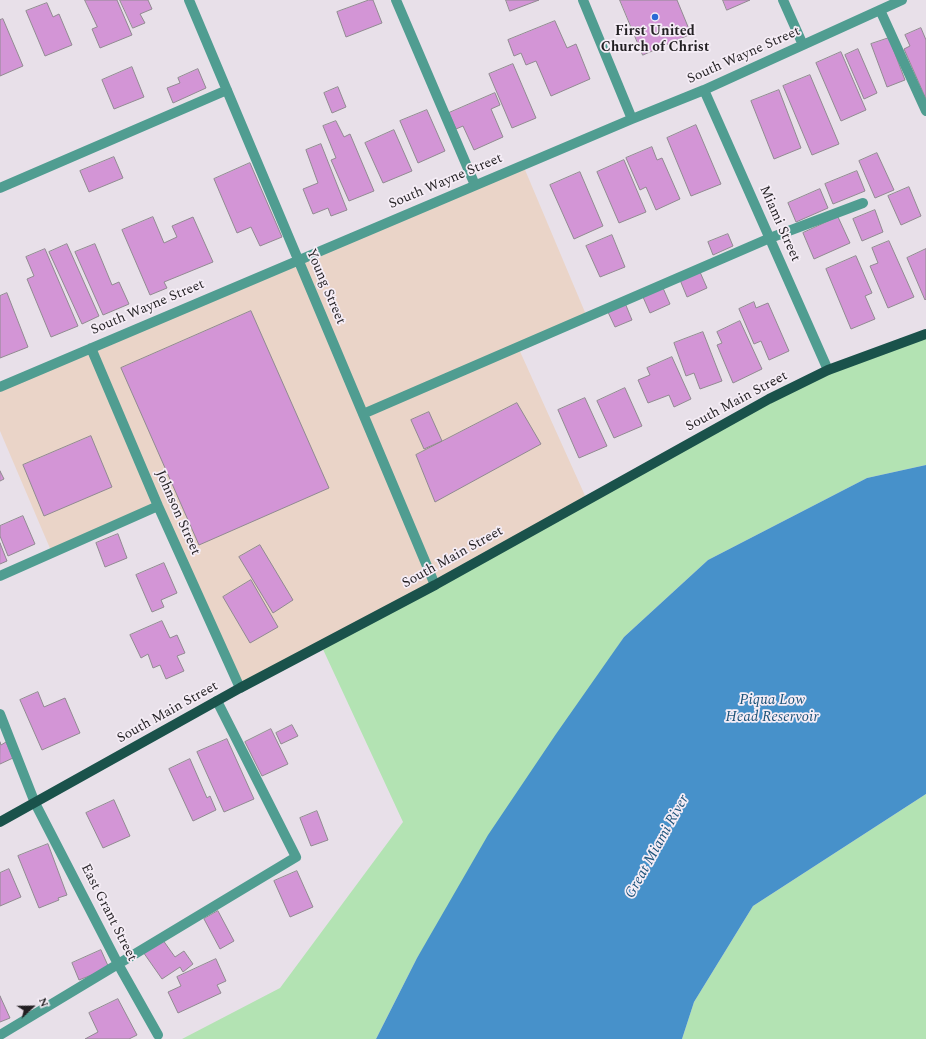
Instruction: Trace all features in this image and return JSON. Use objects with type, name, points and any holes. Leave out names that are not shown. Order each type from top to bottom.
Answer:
[{"type":"main road","name":"South Main Street","points":[[0,822],[240,688],[435,585],[769,399],[828,370],[926,334]]},
{"type":"street","name":"Young Street","points":[[189,0],[435,585]]},
{"type":"street","points":[[396,0],[475,185]]},
{"type":"street","points":[[583,0],[632,119]]},
{"type":"street","points":[[783,0],[803,45]]},
{"type":"street","name":"South Wayne Street","points":[[0,387],[475,185],[704,90],[902,0]]},
{"type":"street","points":[[880,10],[926,111]]},
{"type":"street","points":[[0,188],[227,90]]},
{"type":"street","name":"Miami Street","points":[[704,90],[828,370]]},
{"type":"street","points":[[363,414],[770,238],[863,203]]},
{"type":"street","name":"Johnson Street","points":[[91,348],[158,506],[240,688]]},
{"type":"street","points":[[0,576],[158,506]]},
{"type":"street","points":[[0,1035],[296,857],[217,701]]},
{"type":"street","name":"East Grant Street","points":[[0,714],[35,803],[118,964],[158,1036]]},
{"type":"shaded area","points":[[523,165],[587,317],[518,347],[587,500],[240,688],[158,506],[52,553],[0,431],[0,387]]},
{"type":"green space","points":[[926,334],[926,465],[867,478],[708,560],[624,637],[417,958],[376,1039],[182,1039],[280,988],[403,822],[321,645],[769,399]]},
{"type":"green space","points":[[926,794],[926,1039],[682,1039],[694,1002],[753,906]]},
{"type":"water","name":"Piqua Low Head Reservoir","points":[[926,465],[926,794],[753,906],[694,1002],[682,1039],[376,1039],[417,958],[488,835],[624,637],[708,560],[867,478]]},
{"type":"building","points":[[85,0],[117,0],[132,35],[100,48],[92,29],[97,27]]},
{"type":"building","points":[[120,0],[148,0],[152,9],[140,14],[145,23],[133,28]]},
{"type":"building","points":[[369,0],[373,0],[382,23],[346,37],[337,12]]},
{"type":"building","points":[[506,0],[539,0],[510,11]]},
{"type":"building","name":"First United Church of Christ","points":[[620,0],[677,0],[691,34],[643,55]]},
{"type":"building","points":[[723,0],[750,0],[727,10]]},
{"type":"building","points":[[47,3],[53,17],[59,14],[72,45],[45,56],[26,11]]},
{"type":"building","points":[[3,19],[23,66],[0,76],[0,20]]},
{"type":"building","points":[[555,21],[567,48],[576,44],[590,79],[551,96],[536,61],[526,65],[521,53],[514,56],[508,40]]},
{"type":"building","points":[[921,28],[926,40],[926,99],[904,49],[910,46],[905,35]]},
{"type":"building","points":[[889,38],[905,80],[887,87],[871,44]]},
{"type":"building","points":[[858,49],[877,93],[864,99],[845,55]]},
{"type":"building","points":[[841,52],[866,110],[841,121],[816,63]]},
{"type":"building","points":[[513,64],[536,118],[512,128],[489,74]]},
{"type":"building","points":[[132,67],[144,97],[114,109],[102,80]]},
{"type":"building","points":[[198,69],[206,88],[173,103],[167,88],[180,83],[178,78]]},
{"type":"building","points":[[810,75],[839,144],[812,155],[783,86]]},
{"type":"building","points":[[338,87],[346,107],[332,113],[324,93]]},
{"type":"building","points":[[779,90],[801,148],[774,159],[751,101]]},
{"type":"building","points":[[495,93],[500,105],[491,109],[503,137],[474,150],[463,126],[456,129],[449,113]]},
{"type":"building","points":[[427,110],[445,151],[418,163],[400,121]]},
{"type":"building","points":[[336,121],[344,137],[350,134],[374,191],[349,201],[331,160],[336,158],[323,126]]},
{"type":"building","points":[[696,125],[721,184],[691,196],[667,138]]},
{"type":"building","points":[[394,130],[412,171],[383,183],[365,143]]},
{"type":"building","points":[[321,144],[347,210],[331,216],[328,208],[313,214],[303,189],[318,183],[306,150]]},
{"type":"building","points":[[652,147],[657,160],[662,158],[680,199],[656,210],[646,187],[640,190],[626,158]]},
{"type":"building","points":[[877,153],[894,190],[875,198],[859,161]]},
{"type":"building","points":[[114,157],[123,178],[89,192],[80,171]]},
{"type":"building","points":[[624,160],[646,212],[619,223],[597,172]]},
{"type":"building","points":[[250,163],[282,237],[260,246],[251,227],[237,233],[214,179]]},
{"type":"building","points":[[857,171],[865,191],[833,204],[825,184]]},
{"type":"building","points":[[580,172],[603,226],[574,239],[550,185]]},
{"type":"building","points":[[909,187],[921,216],[901,225],[888,196]]},
{"type":"building","points":[[820,189],[828,208],[796,222],[788,203]]},
{"type":"building","points":[[875,210],[883,232],[862,241],[853,219]]},
{"type":"building","points":[[153,217],[164,243],[177,237],[172,226],[193,217],[213,262],[164,282],[167,288],[150,295],[122,230]]},
{"type":"building","points":[[838,217],[850,243],[814,259],[803,233]]},
{"type":"building","points":[[728,234],[733,246],[713,255],[708,242]]},
{"type":"building","points":[[612,235],[625,267],[600,277],[586,246]]},
{"type":"building","points":[[889,241],[914,297],[888,308],[870,266],[878,263],[872,248]]},
{"type":"building","points":[[67,244],[99,316],[82,324],[49,252]]},
{"type":"building","points":[[95,244],[112,285],[119,282],[129,304],[103,315],[75,252]]},
{"type":"building","points":[[45,249],[78,326],[51,337],[27,279],[34,276],[26,257]]},
{"type":"building","points":[[926,249],[926,299],[925,300],[907,258]]},
{"type":"building","points":[[856,256],[872,293],[865,296],[875,319],[851,329],[826,269]]},
{"type":"building","points":[[700,272],[707,288],[687,297],[680,280]]},
{"type":"building","points":[[663,288],[670,304],[650,313],[643,297]]},
{"type":"building","points":[[7,293],[28,347],[0,358],[0,296]]},
{"type":"building","points":[[754,302],[756,308],[768,303],[789,351],[769,360],[761,341],[754,344],[739,309]]},
{"type":"building","points":[[625,303],[632,320],[615,327],[607,310]]},
{"type":"building","points":[[251,311],[329,488],[199,545],[121,368]]},
{"type":"building","points":[[740,321],[762,369],[733,383],[717,345],[722,343],[717,332]]},
{"type":"building","points":[[703,332],[722,381],[700,389],[694,373],[686,376],[674,343]]},
{"type":"building","points":[[672,357],[691,399],[674,407],[669,395],[648,403],[638,380],[650,375],[647,368]]},
{"type":"building","points":[[625,388],[642,426],[614,438],[597,401]]},
{"type":"building","points":[[585,398],[607,446],[579,458],[558,410]]},
{"type":"building","points":[[517,403],[541,444],[435,502],[416,455]]},
{"type":"building","points":[[429,412],[442,441],[424,449],[411,420]]},
{"type":"building","points":[[91,436],[112,487],[44,516],[23,465]]},
{"type":"building","points":[[0,471],[4,479],[0,481]]},
{"type":"building","points":[[23,516],[35,544],[8,556],[0,536],[0,526]]},
{"type":"building","points":[[118,534],[127,558],[105,567],[96,543]]},
{"type":"building","points":[[0,543],[7,561],[0,564]]},
{"type":"building","points":[[260,545],[293,600],[273,613],[239,557]]},
{"type":"building","points":[[164,563],[177,593],[161,600],[164,607],[152,612],[136,575]]},
{"type":"building","points":[[251,580],[278,627],[250,643],[223,597]]},
{"type":"building","points":[[162,621],[170,638],[177,635],[185,653],[177,656],[184,671],[166,679],[160,665],[153,668],[148,654],[141,658],[130,635]]},
{"type":"building","points":[[38,692],[44,707],[65,698],[80,733],[42,750],[20,700]]},
{"type":"building","points":[[292,725],[298,736],[281,744],[276,733]]},
{"type":"building","points":[[271,729],[288,764],[262,776],[245,742]]},
{"type":"building","points":[[227,739],[254,799],[224,812],[197,752]]},
{"type":"building","points":[[0,742],[1,745],[6,742],[13,758],[0,764]]},
{"type":"building","points":[[190,759],[207,798],[210,796],[216,810],[193,821],[169,769]]},
{"type":"building","points":[[114,800],[130,836],[103,848],[86,813]]},
{"type":"building","points":[[317,811],[328,840],[311,846],[300,818]]},
{"type":"building","points":[[48,844],[67,895],[39,908],[18,856]]},
{"type":"building","points":[[9,869],[21,897],[0,906],[0,873]]},
{"type":"building","points":[[297,871],[313,907],[290,917],[274,881]]},
{"type":"building","points":[[218,911],[234,941],[220,949],[204,919]]},
{"type":"building","points":[[160,936],[175,957],[184,951],[193,964],[183,972],[180,967],[162,979],[141,949]]},
{"type":"building","points":[[101,950],[109,968],[79,980],[72,963]]},
{"type":"building","points":[[216,959],[226,981],[217,985],[221,993],[178,1013],[168,992],[181,986],[177,977]]},
{"type":"building","points":[[0,996],[10,1018],[0,1022]]},
{"type":"building","points":[[118,999],[137,1035],[129,1039],[85,1039],[98,1032],[89,1013]]},
{"type":"place","name":"First United Church of Christ","points":[[655,17]]},
{"type":"water label","name":"Great Miami River","points":[[658,847]]}]
